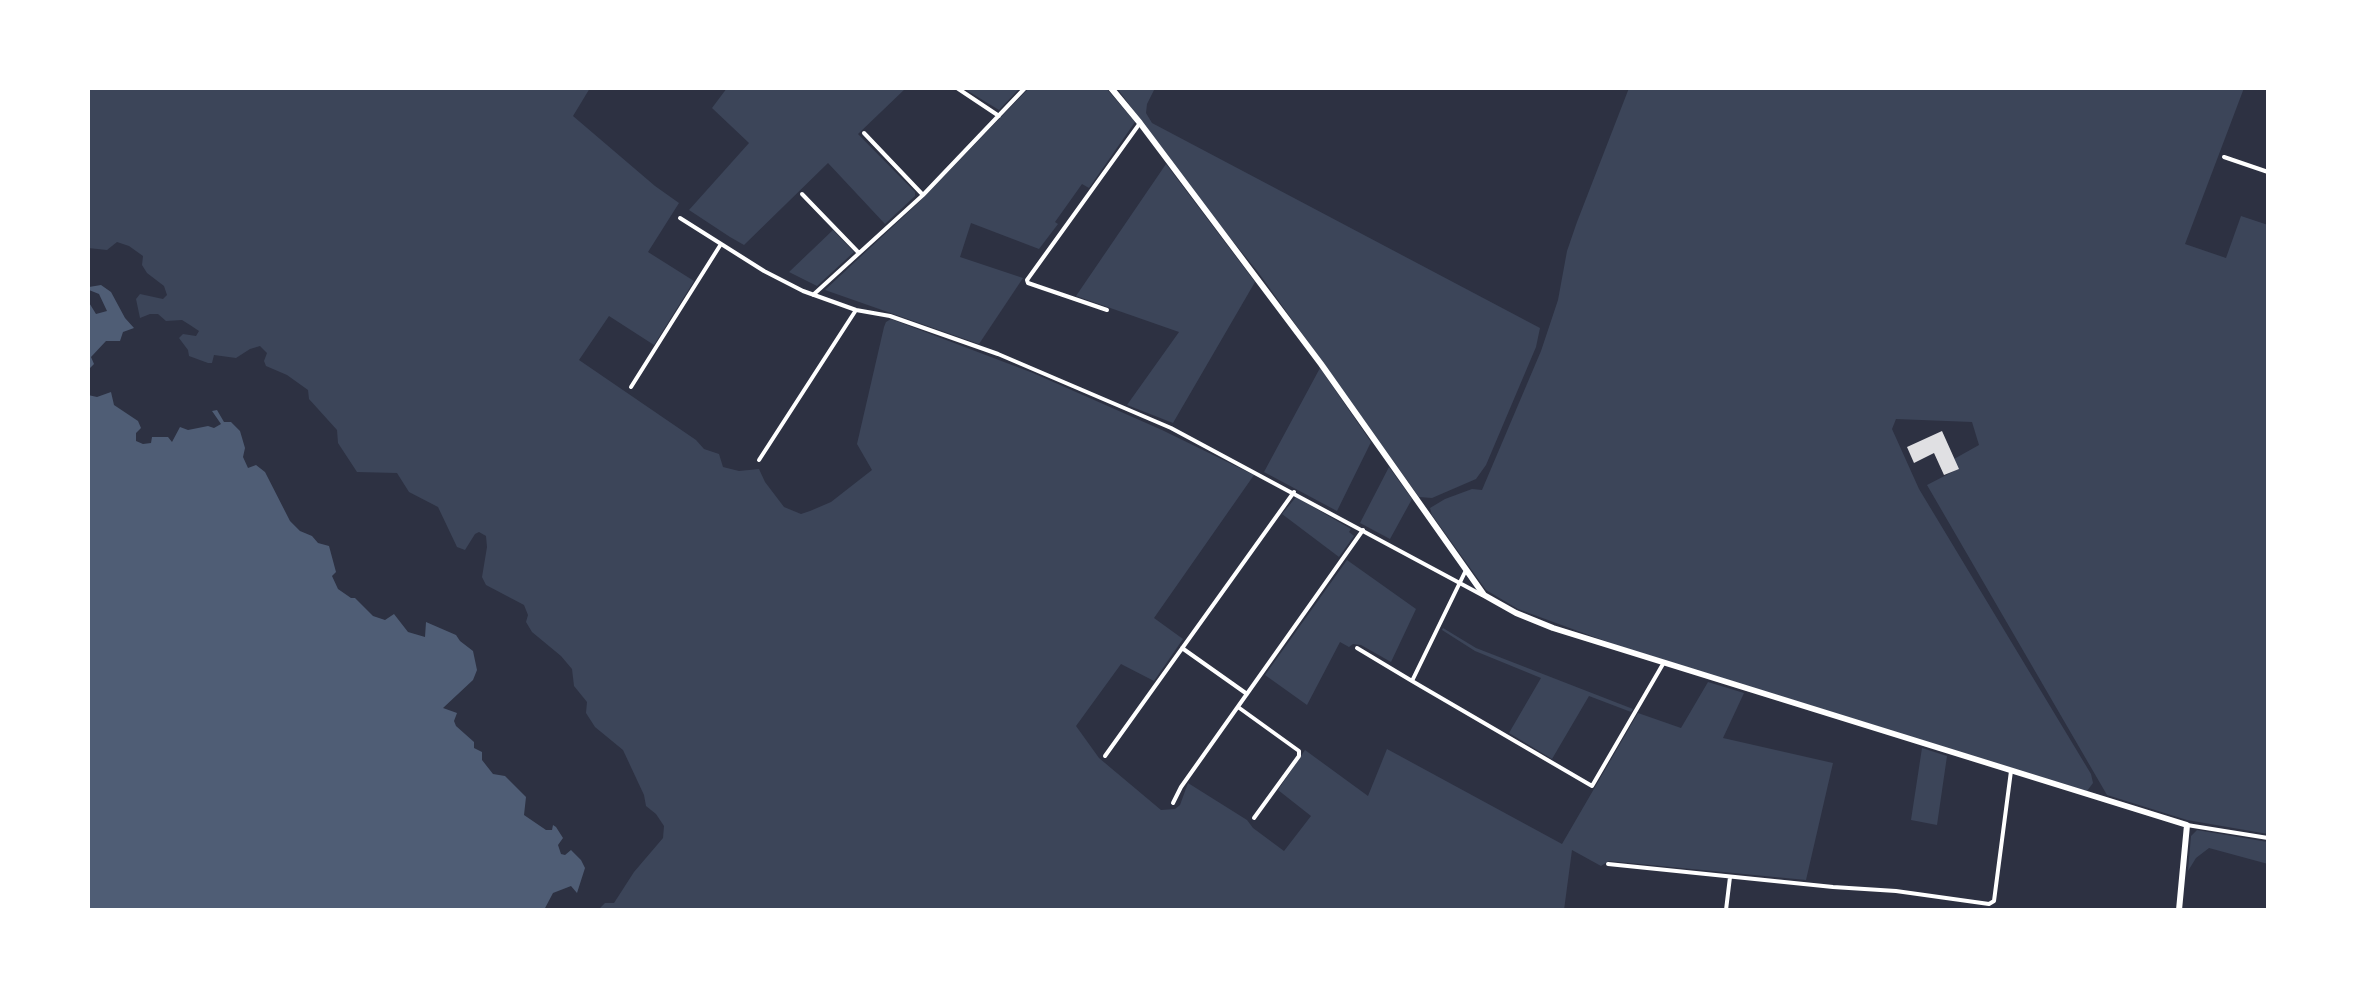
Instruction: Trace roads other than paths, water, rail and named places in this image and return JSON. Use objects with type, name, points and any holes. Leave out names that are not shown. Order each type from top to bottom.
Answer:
[{"type":"street","points":[[957,88],[999,116]]},
{"type":"street","points":[[813,295],[923,195],[1025,88]]},
{"type":"street","points":[[1111,88],[1321,364],[1484,595]]},
{"type":"street","points":[[1107,310],[1028,283],[1027,280],[1140,123]]},
{"type":"street","points":[[864,133],[923,195]]},
{"type":"street","points":[[2224,157],[2268,172]]},
{"type":"street","points":[[802,194],[858,252]]},
{"type":"street","points":[[680,218],[764,271],[813,295],[856,310],[890,316],[998,354],[1171,428],[1460,584],[1553,628],[2187,825],[2268,838]]},
{"type":"street","points":[[631,387],[721,244]]},
{"type":"street","points":[[759,460],[856,310]]},
{"type":"street","points":[[1105,756],[1294,492]]},
{"type":"street","points":[[1173,803],[1181,787],[1363,530]]},
{"type":"street","points":[[1412,681],[1466,570]]},
{"type":"street","points":[[1182,648],[1247,694]]},
{"type":"street","points":[[1357,648],[1592,786],[1663,664]]},
{"type":"street","points":[[1238,707],[1299,751],[1299,756],[1254,818]]},
{"type":"street","points":[[1608,864],[1896,891],[1989,904],[1994,901],[2011,771]]},
{"type":"street","points":[[2179,910],[2187,825]]},
{"type":"street","points":[[1726,910],[1730,877]]}]
